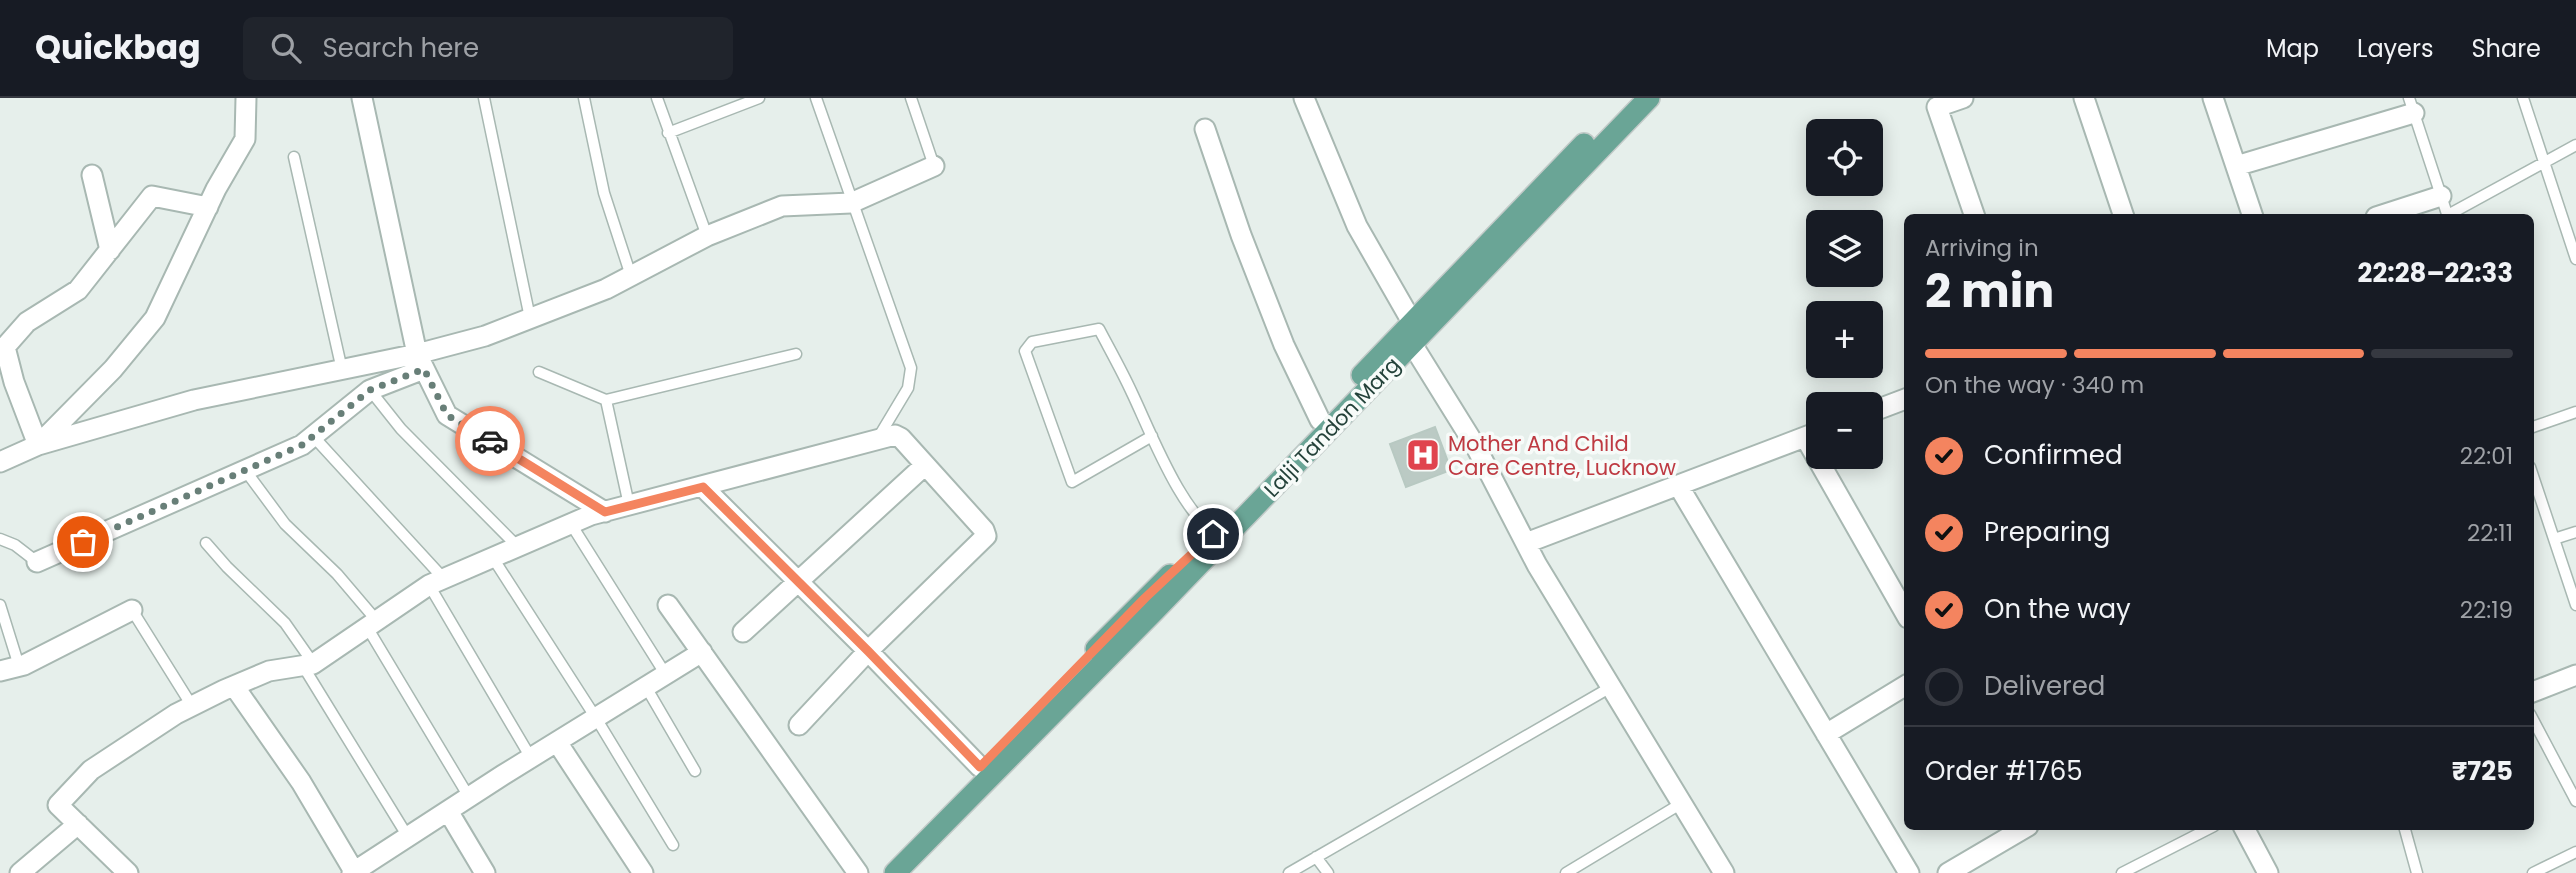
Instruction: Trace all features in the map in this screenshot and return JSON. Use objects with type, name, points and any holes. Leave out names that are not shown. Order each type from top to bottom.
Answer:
[{"type":"main road","name":"Lalji Tandon Marg","points":[[891,868],[1218,537],[1629,98]]},
{"type":"main road","name":"Lalji Tandon Marg","points":[[891,868],[980,767],[1145,598],[1218,537],[1320,420],[1649,98]]},
{"type":"street","points":[[362,98],[421,362],[447,415],[605,512]]},
{"type":"street","points":[[1304,98],[1357,226],[1408,334],[1476,447],[1526,543],[1724,873]]},
{"type":"street","points":[[1963,98],[1937,107],[1974,214]]},
{"type":"street","points":[[2084,98],[2123,214]]},
{"type":"street","points":[[2213,98],[2252,214]]},
{"type":"street","points":[[38,445],[113,369],[155,318],[208,207],[245,139],[251,99]]},
{"type":"street","points":[[2236,166],[2412,106]]},
{"type":"street","points":[[1205,128],[1241,235],[1284,345],[1320,420]]},
{"type":"street","points":[[37,562],[302,445],[370,390],[421,362],[606,289],[707,236],[782,206],[851,203],[934,166]]},
{"type":"street","points":[[92,175],[110,250]]},
{"type":"street","points":[[38,445],[14,382],[5,347],[27,322],[78,290],[152,196],[208,207]]},
{"type":"street","points":[[2402,214],[2446,209]]},
{"type":"street","points":[[0,462],[38,445],[194,400],[342,370],[421,362]]},
{"type":"street","points":[[1883,407],[1904,400]]},
{"type":"street","points":[[128,873],[58,805],[91,770],[192,706],[270,671],[308,665],[437,582],[571,524],[605,512],[895,435],[901,438],[984,530],[986,536],[868,651],[799,725]]},
{"type":"street","points":[[1526,543],[1806,437]]},
{"type":"street","points":[[743,632],[924,466]]},
{"type":"street","points":[[1829,469],[1904,610]]},
{"type":"street","points":[[1678,485],[1909,873]]},
{"type":"street","points":[[703,487],[980,767]]},
{"type":"street","points":[[668,605],[858,873]]},
{"type":"street","points":[[0,671],[19,666],[132,611]]},
{"type":"street","points":[[234,686],[301,782],[354,872],[702,652]]},
{"type":"street","points":[[2534,691],[2576,675]]},
{"type":"street","points":[[1826,734],[1904,686]]},
{"type":"street","points":[[556,742],[643,873]]},
{"type":"street","points":[[448,811],[485,873]]},
{"type":"street","points":[[20,873],[78,824]]},
{"type":"street","points":[[1948,873],[2021,830]]},
{"type":"street","points":[[2245,830],[2268,873]]},
{"type":"lane","points":[[484,98],[530,318]]},
{"type":"lane","points":[[584,98],[604,193],[631,276]]},
{"type":"lane","points":[[657,98],[707,236]]},
{"type":"lane","points":[[668,132],[759,98]]},
{"type":"lane","points":[[816,98],[911,368],[908,388],[877,438]]},
{"type":"lane","points":[[911,98],[934,166]]},
{"type":"lane","points":[[2523,98],[2576,259]]},
{"type":"lane","points":[[2412,106],[2446,209],[2576,145]]},
{"type":"lane","points":[[294,156],[342,370]]},
{"type":"lane","points":[[1152,436],[1072,482],[1026,351],[1027,346],[1032,342],[1099,329],[1183,498],[1218,537]]},
{"type":"lane","points":[[539,372],[606,400],[796,354]]},
{"type":"lane","points":[[370,390],[401,429],[518,547]]},
{"type":"lane","points":[[606,400],[629,506]]},
{"type":"lane","points":[[2534,427],[2576,412]]},
{"type":"lane","points":[[313,436],[437,582],[531,758]]},
{"type":"lane","points":[[244,470],[285,524],[337,574],[372,624],[469,797]]},
{"type":"lane","points":[[2534,479],[2576,605]]},
{"type":"lane","points":[[571,524],[666,675]]},
{"type":"lane","points":[[2554,539],[2576,532]]},
{"type":"lane","points":[[0,539],[15,545],[37,562]]},
{"type":"lane","points":[[206,543],[285,623],[408,837]]},
{"type":"lane","points":[[493,558],[596,718],[673,845]]},
{"type":"lane","points":[[0,605],[19,666]]},
{"type":"lane","points":[[132,611],[192,706]]},
{"type":"lane","points":[[646,687],[695,771]]},
{"type":"lane","points":[[1289,873],[1611,687]]},
{"type":"lane","points":[[2534,722],[2576,801]]},
{"type":"lane","points":[[1566,873],[1682,803]]},
{"type":"lane","points":[[2122,873],[2206,830]]},
{"type":"lane","points":[[2405,830],[2417,873]]},
{"type":"lane","points":[[2533,873],[2576,852]]},
{"type":"lane","points":[[1316,857],[1328,873]]},
{"type":"building","points":[[1435,427],[1451,470],[1406,487],[1390,444]]},
{"type":"way so far","points":[[83,542],[302,445],[370,390],[424,369],[447,415],[490,441]]},
{"type":"place","name":"Mother And Child Care Centre, Lucknow","points":[[1423,455]]},
{"type":"route","points":[[490,441],[605,512],[703,487],[980,767],[1145,598],[1213,534]]}]
